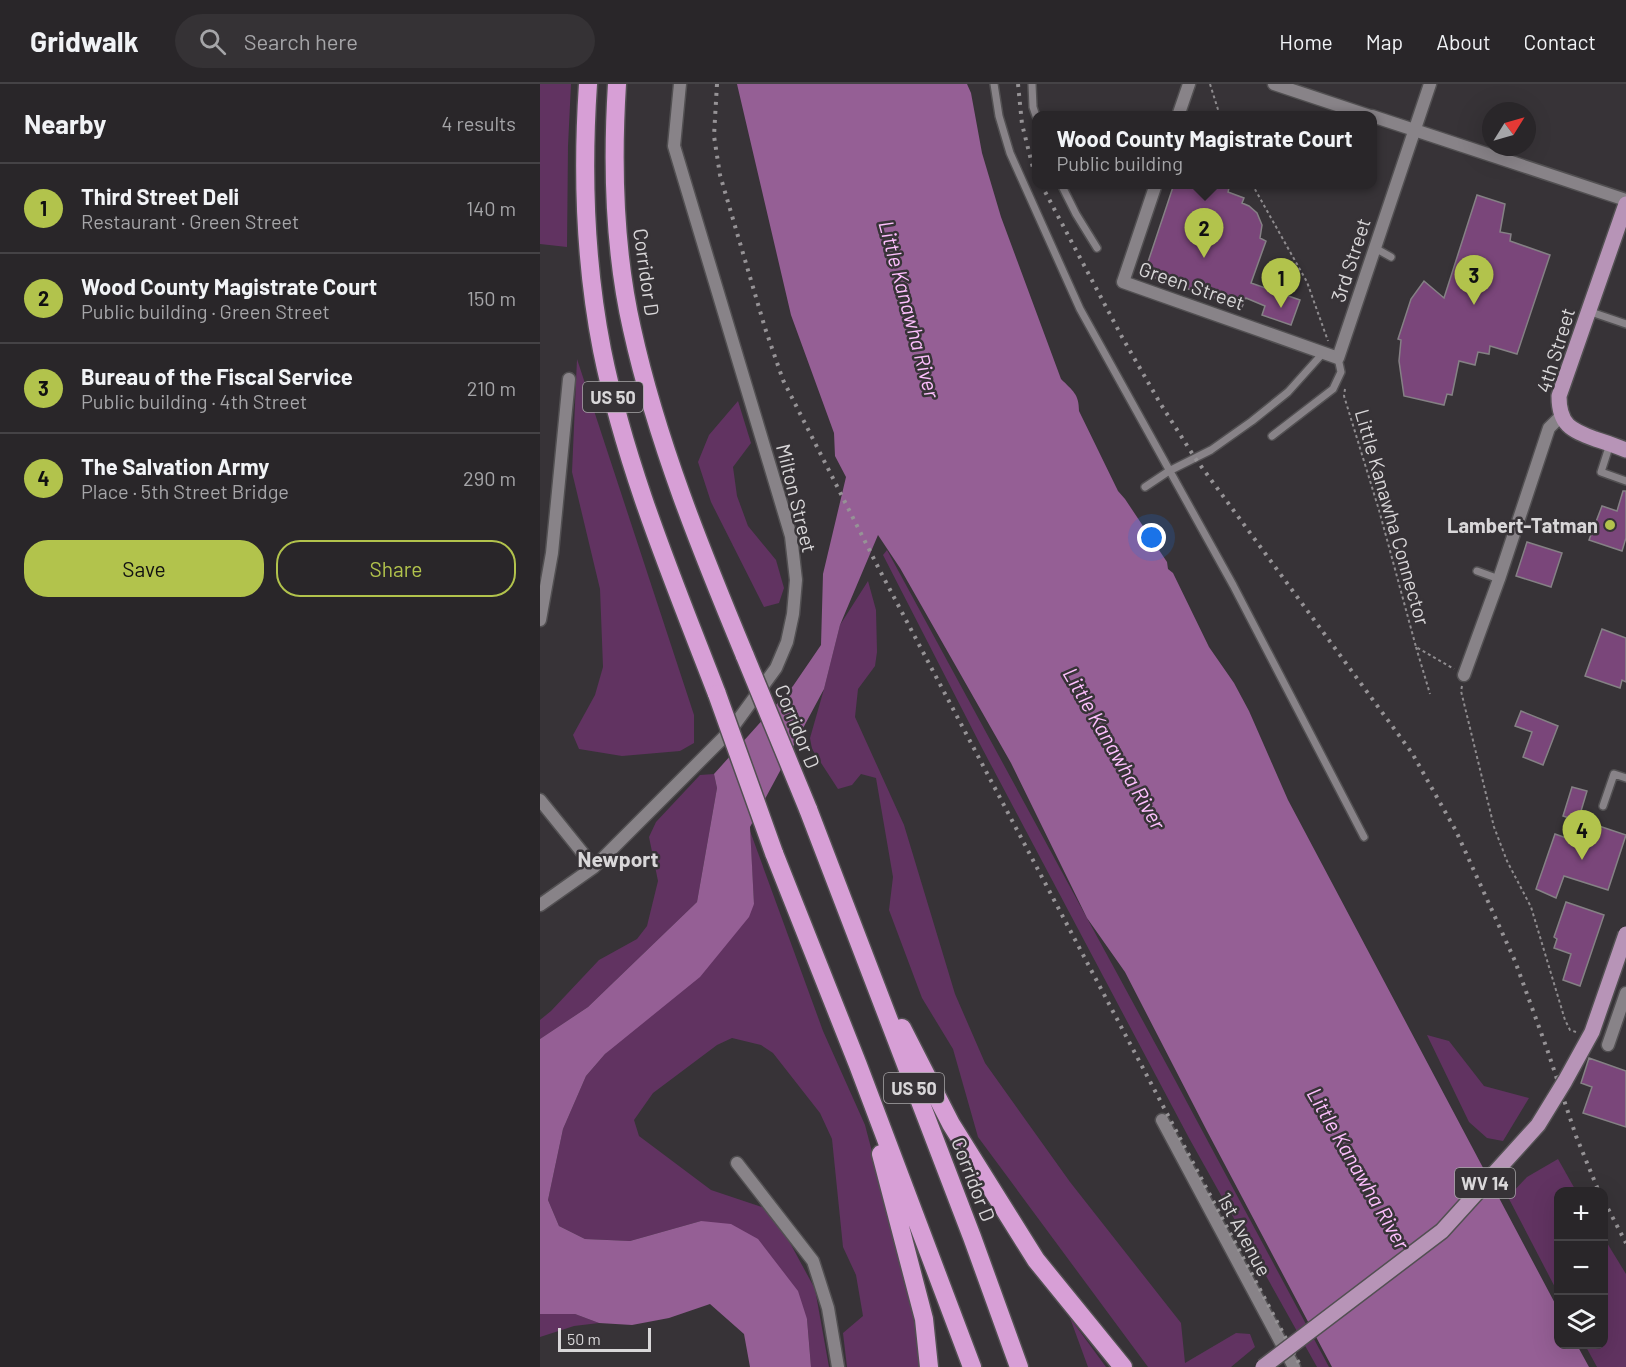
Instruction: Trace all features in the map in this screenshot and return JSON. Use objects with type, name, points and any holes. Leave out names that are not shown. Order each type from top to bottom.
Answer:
[{"type":"highway","name":"US 50","points":[[588,84],[584,163],[587,248],[602,351],[619,419],[657,538],[717,694],[774,853],[858,1065],[972,1367]]},
{"type":"highway","name":"Corridor D","points":[[617,84],[615,115],[617,226],[631,327],[655,417],[679,490],[711,574],[808,809],[972,1237],[1019,1367]]},
{"type":"highway","points":[[855,936],[951,1124],[1036,1260],[1123,1367]]},
{"type":"highway","points":[[858,1065],[924,1319],[929,1367]]},
{"type":"main road","name":"4th Street","points":[[1562,415],[1559,396],[1626,202]]},
{"type":"main road","points":[[1562,415],[1566,424],[1574,431],[1626,450]]},
{"type":"main road","name":"WV 14","points":[[1263,1367],[1442,1231],[1538,1125],[1592,1032],[1626,934]]},
{"type":"street","name":"Milton Street","points":[[540,904],[594,867],[730,730],[776,668],[787,642],[793,615],[796,580],[791,536],[675,146],[680,84]]},
{"type":"street","points":[[1180,111],[1189,84]]},
{"type":"street","points":[[1274,84],[1356,111]]},
{"type":"street","name":"3rd Street","points":[[1338,358],[1430,84]]},
{"type":"street","points":[[1377,118],[1626,202]]},
{"type":"street","name":"Green Street","points":[[1154,189],[1123,282],[1319,352]]},
{"type":"street","points":[[1319,352],[1338,358]]},
{"type":"street","points":[[540,620],[552,553],[569,379]]},
{"type":"street","name":"4th Street","points":[[1464,675],[1550,428],[1562,415]]},
{"type":"street","points":[[540,800],[594,867]]},
{"type":"street","points":[[1608,1044],[1626,993]]},
{"type":"street","name":"1st Avenue","points":[[1162,1120],[1294,1367]]},
{"type":"street","points":[[736,1163],[813,1261],[828,1308],[838,1367]]},
{"type":"lane","points":[[994,84],[999,116],[1010,153],[1080,309],[1239,595],[1364,837]]},
{"type":"lane","points":[[1032,84],[1034,111]]},
{"type":"lane","points":[[1064,189],[1097,248]]},
{"type":"lane","points":[[1375,248],[1391,257]]},
{"type":"lane","points":[[1588,311],[1626,324]]},
{"type":"lane","points":[[1145,487],[1169,471],[1211,450],[1252,421],[1288,392],[1319,352]]},
{"type":"lane","points":[[1272,436],[1333,389],[1341,372],[1338,358]]},
{"type":"lane","points":[[1610,444],[1600,472],[1626,481]]},
{"type":"lane","points":[[1477,571],[1499,579]]},
{"type":"lane","points":[[1603,806],[1614,774],[1626,778]]},
{"type":"path","points":[[1209,84],[1218,111]]},
{"type":"path","points":[[1255,189],[1307,282],[1326,337],[1338,358]]},
{"type":"path","name":"Little Kanawha Connector","points":[[1345,388],[1344,396],[1416,647],[1464,675]]},
{"type":"path","points":[[1416,647],[1430,694]]},
{"type":"path","points":[[1464,675],[1461,691],[1494,826],[1507,861],[1531,906],[1565,1020],[1570,1030],[1579,1033]]},
{"type":"shaded area","points":[[540,84],[571,84],[567,247],[540,244]]},
{"type":"shaded area","points":[[577,359],[694,715],[694,743],[680,751],[622,756],[579,749],[573,735],[595,695],[603,667],[600,589],[572,472]]},
{"type":"shaded area","points":[[738,401],[751,443],[733,467],[737,496],[748,526],[776,560],[784,588],[779,603],[764,607],[711,502],[698,462],[709,435]]},
{"type":"shaded area","points":[[887,550],[1329,1367],[1317,1367],[1189,1138],[982,748],[883,555]]},
{"type":"shaded area","points":[[868,581],[876,610],[877,652],[875,666],[858,689],[855,717],[904,825],[955,994],[985,1063],[1070,1182],[1181,1323],[1185,1363],[1236,1333],[1250,1334],[1255,1347],[1231,1367],[1148,1367],[978,1137],[953,1049],[922,998],[889,910],[893,877],[876,778],[861,774],[852,785],[838,789],[812,749],[810,738],[840,625]]},
{"type":"shaded area","points":[[714,774],[717,788],[697,902],[588,1007],[540,1039],[540,1020],[599,960],[637,939],[647,926],[658,881],[649,837],[656,822],[700,775]]},
{"type":"shaded area","points":[[750,831],[823,1031],[865,1125],[916,1320],[920,1367],[847,1367],[843,1333],[863,1316],[856,1275],[843,1247],[832,1139],[820,1113],[773,1053],[761,1045],[732,1038],[717,1045],[653,1093],[634,1120],[639,1136],[711,1190],[765,1208],[777,1219],[815,1289],[829,1367],[811,1367],[807,1319],[701,1221],[630,1241],[585,1239],[559,1226],[548,1200],[563,1129],[586,1076],[754,904]]},
{"type":"shaded area","points":[[1427,1035],[1449,1041],[1484,1086],[1529,1098],[1503,1141],[1487,1138],[1469,1122]]},
{"type":"shaded area","points":[[1558,1159],[1574,1187],[1554,1187],[1554,1285],[1508,1197],[1527,1177]]},
{"type":"shaded area","points":[[1608,1245],[1626,1274],[1626,1367],[1597,1367],[1587,1349],[1608,1349]]},
{"type":"shaded area","points":[[540,1314],[575,1314],[599,1323],[574,1326],[540,1337]]},
{"type":"shaded area","points":[[1070,1318],[1106,1367],[1088,1367]]},
{"type":"water","name":"Little Kanawha River","points":[[737,84],[967,84],[971,93],[982,153],[1001,217],[1061,379],[1076,397],[1079,411],[1118,491],[1167,562],[1168,569],[1173,573],[1209,647],[1234,683],[1249,711],[1288,800],[1554,1301],[1554,1349],[1579,1349],[1589,1367],[1332,1367],[1125,972],[1087,918],[1011,763],[900,568],[878,535],[840,625],[824,689],[750,827],[754,904],[749,917],[700,977],[605,1054],[586,1076],[563,1129],[548,1200],[559,1226],[585,1239],[630,1241],[701,1221],[731,1224],[758,1239],[798,1291],[807,1319],[811,1367],[750,1367],[744,1334],[710,1304],[669,1318],[632,1325],[599,1323],[575,1314],[540,1314],[540,1039],[588,1007],[697,902],[717,788],[714,774],[793,686],[821,645],[823,574],[846,477],[835,456],[834,433],[791,315]]},
{"type":"building","points":[[1172,189],[1229,189],[1228,192],[1244,198],[1242,203],[1257,213],[1262,225],[1260,238],[1266,241],[1251,283],[1300,300],[1291,325],[1262,315],[1265,306],[1246,298],[1242,307],[1144,274]]},
{"type":"building","points":[[1477,195],[1505,204],[1500,232],[1511,234],[1510,241],[1550,255],[1517,354],[1490,346],[1489,354],[1478,352],[1475,365],[1459,361],[1452,395],[1447,394],[1444,405],[1404,396],[1399,361],[1401,340],[1398,339],[1411,299],[1424,281],[1444,298]]},
{"type":"building","name":"Lambert-Tatman","points":[[1623,491],[1626,491],[1626,538],[1622,551],[1589,540],[1602,506],[1617,511]]},
{"type":"building","points":[[1527,542],[1562,553],[1551,587],[1516,576]]},
{"type":"building","points":[[1602,629],[1626,638],[1626,682],[1622,680],[1620,688],[1585,676]]},
{"type":"building","points":[[1521,711],[1558,726],[1543,765],[1523,757],[1532,732],[1515,726]]},
{"type":"building","points":[[1572,787],[1587,791],[1578,821],[1563,816]]},
{"type":"building","points":[[1593,824],[1626,835],[1608,890],[1564,876],[1556,898],[1536,889],[1555,834],[1586,845]]},
{"type":"building","points":[[1566,902],[1604,915],[1580,986],[1563,980],[1571,954],[1554,948],[1557,939],[1554,937]]},
{"type":"building","points":[[1589,1058],[1626,1071],[1626,1127],[1583,1113],[1592,1087],[1581,1083]]},
{"type":"railway","points":[[717,84],[714,136],[720,175],[765,328],[783,380],[878,567],[1301,1367]]},
{"type":"railway","points":[[1018,84],[1022,124],[1032,164]]},
{"type":"railway","points":[[1044,189],[1122,337],[1195,458],[1412,753],[1456,831],[1515,961],[1576,1136],[1597,1187]]},
{"type":"railway","points":[[1608,1209],[1626,1243]]},
{"type":"place","name":"Wood County Magistrate Court","points":[[1204,258]]},
{"type":"place","name":"Bureau of the Fiscal Service","points":[[1474,305]]},
{"type":"place","name":"Third Street Deli","points":[[1281,308]]},
{"type":"place","name":"Lambert-Tatman","points":[[1610,525]]},
{"type":"place","name":"The Salvation Army","points":[[1582,860]]},
{"type":"district","name":"Newport","points":[[618,858]]}]
